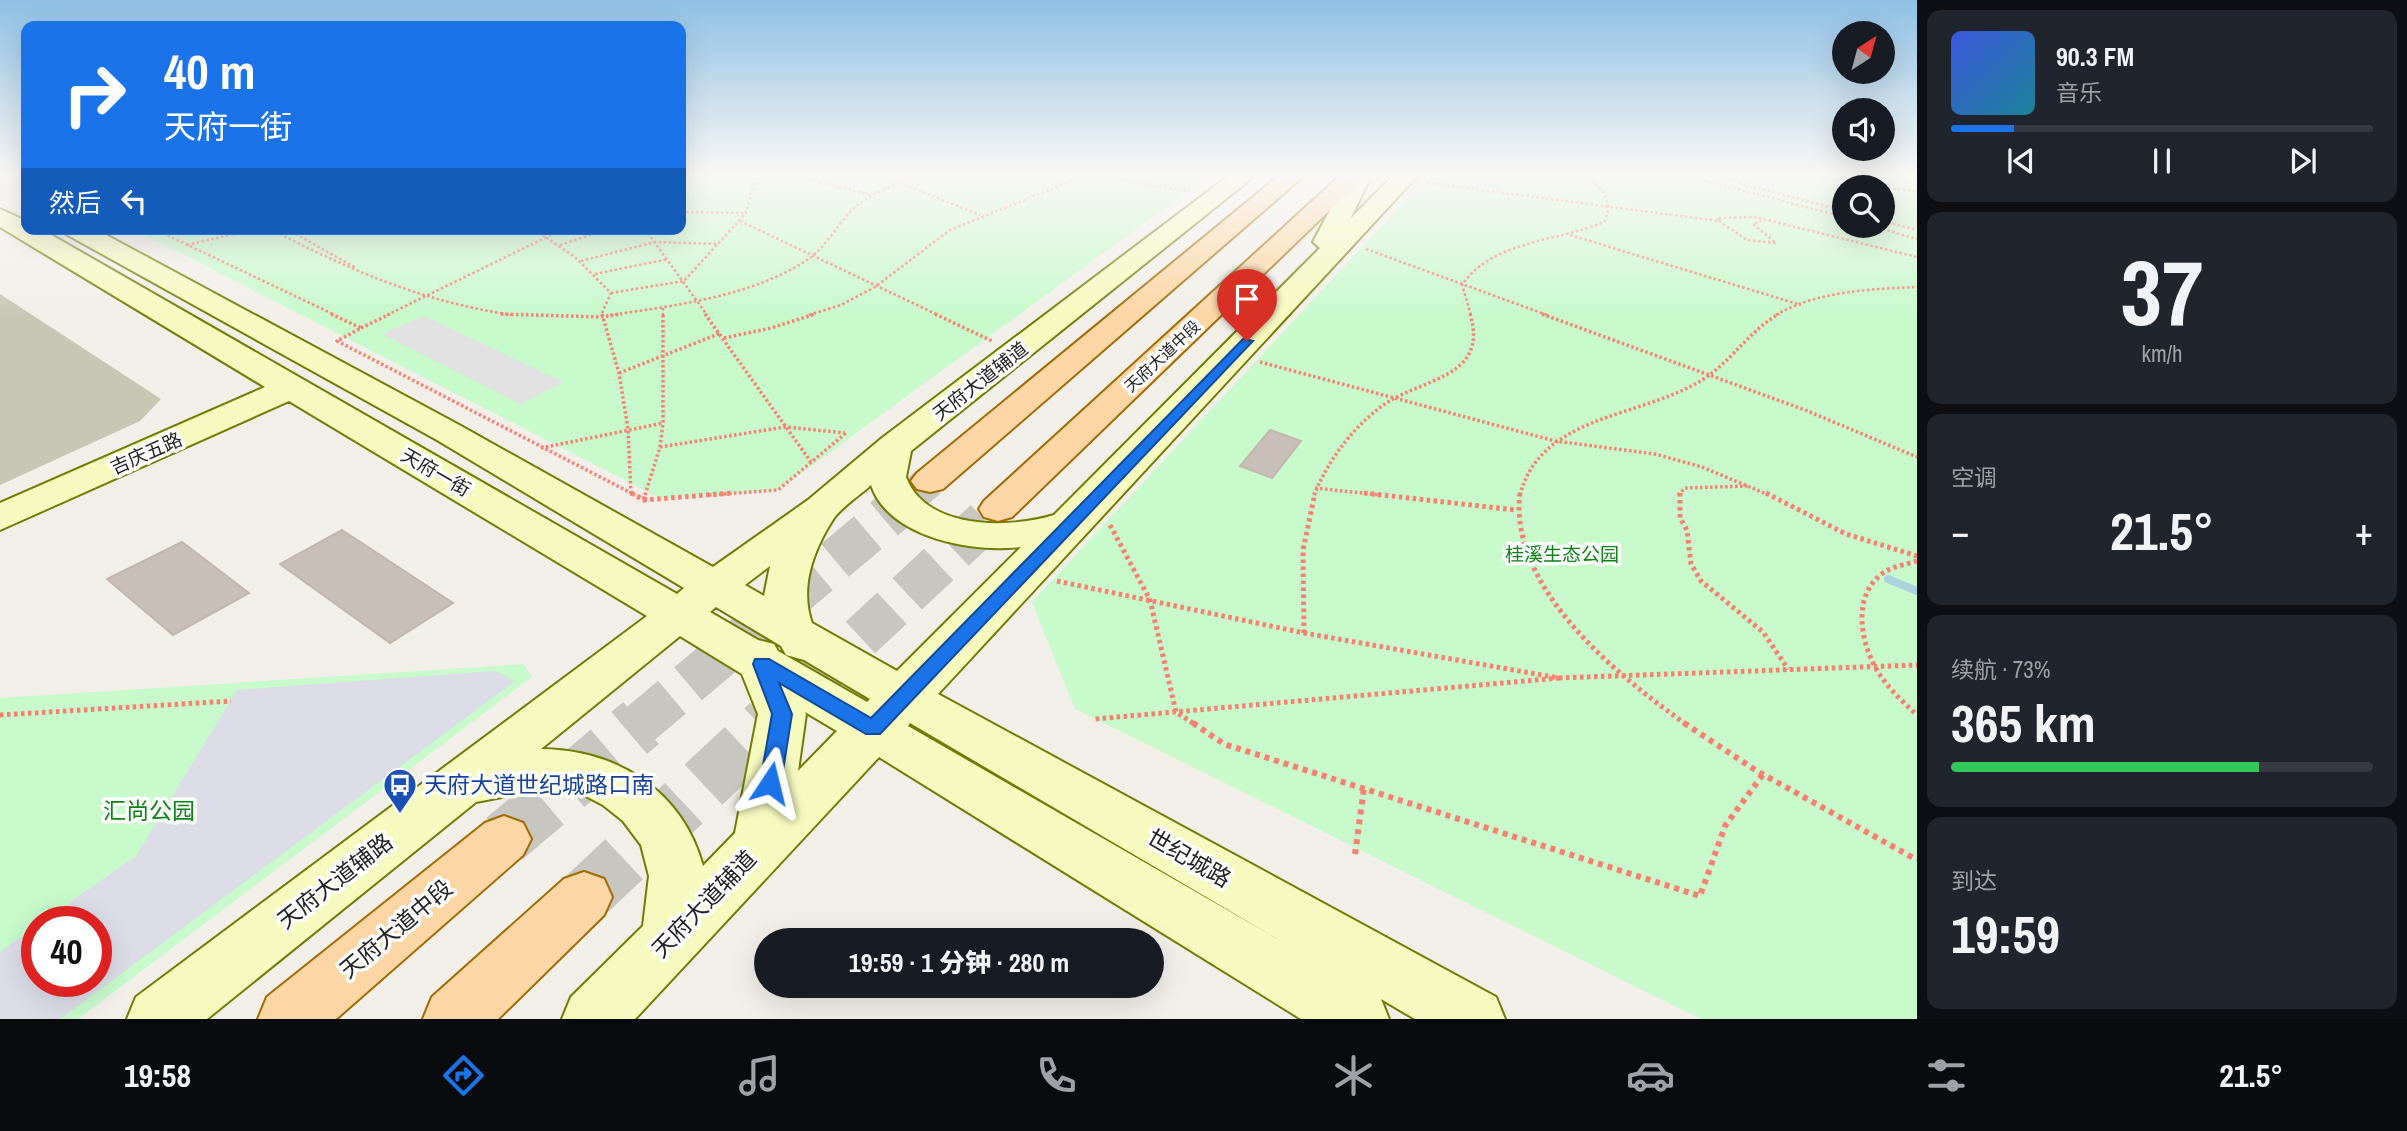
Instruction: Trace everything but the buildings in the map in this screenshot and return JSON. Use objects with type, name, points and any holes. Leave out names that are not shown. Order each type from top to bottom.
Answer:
[{"type":"main road","points":[[929,481],[1238,222]]},
{"type":"main road","name":"天府大道中段","points":[[998,509],[1308,222]]},
{"type":"main road","name":"天府大道中段","points":[[289,1019],[504,839]]},
{"type":"main road","points":[[454,1019],[584,897]]},
{"type":"street","name":"天府大道辅道","points":[[696,601],[822,508],[895,446],[1185,222]]},
{"type":"street","points":[[1160,241],[1196,222]]},
{"type":"street","points":[[1305,281],[1335,222]]},
{"type":"street","name":"天府大道辅道","points":[[593,1019],[888,713],[1090,521],[1305,281],[1368,222]]},
{"type":"street","name":"天府一街","points":[[32,235],[285,383],[696,601],[888,713]]},
{"type":"street","name":"天府一街","points":[[86,235],[449,433],[696,601]]},
{"type":"street","name":"吉庆五路","points":[[0,500],[285,383]]},
{"type":"street","name":"吉庆五路","points":[[0,518],[285,383]]},
{"type":"street","points":[[895,446],[886,474],[891,494],[910,511],[943,526],[983,536],[1007,536],[1034,534],[1090,521]]},
{"type":"street","points":[[760,846],[782,714],[778,649],[787,570],[822,508]]},
{"type":"street","name":"天府大道辅路","points":[[158,1019],[696,601]]},
{"type":"street","points":[[888,713],[1358,1019]]},
{"type":"street","name":"世纪城路","points":[[888,713],[1474,1019]]},
{"type":"street","points":[[459,785],[517,770],[558,768],[598,776],[626,792],[654,818],[670,847],[677,877],[669,940]]},
{"type":"path","points":[[611,293],[684,281],[739,222]]},
{"type":"path","points":[[741,222],[986,339]]},
{"type":"path","points":[[282,235],[334,262],[378,280],[476,310],[517,316],[600,317],[698,302],[776,276],[811,257],[841,222]]},
{"type":"path","points":[[724,338],[810,317],[876,287],[928,244],[969,222]]},
{"type":"path","points":[[1304,633],[1302,541],[1310,499],[1326,467],[1371,415],[1394,398],[1457,368],[1470,356],[1476,343],[1474,325],[1464,304],[1462,285],[1473,269],[1502,253],[1604,222]]},
{"type":"path","points":[[1720,222],[1746,240],[1771,244],[1775,240],[1753,224],[1755,222]]},
{"type":"path","points":[[1768,222],[1779,222]]},
{"type":"path","points":[[1776,222],[1854,238],[1917,257]]},
{"type":"path","points":[[1895,224],[1917,230]]},
{"type":"path","points":[[1895,232],[1917,239]]},
{"type":"path","points":[[1569,234],[1801,305]]},
{"type":"path","points":[[166,235],[361,328]]},
{"type":"path","points":[[186,245],[228,235]]},
{"type":"path","points":[[299,235],[378,280]]},
{"type":"path","points":[[544,235],[580,261],[611,293]]},
{"type":"path","points":[[551,235],[337,341],[644,500],[778,490],[846,433],[785,427],[660,447]]},
{"type":"path","points":[[560,245],[590,235]]},
{"type":"path","points":[[650,235],[811,461]]},
{"type":"path","points":[[580,261],[655,242],[719,244]]},
{"type":"path","points":[[1362,247],[1805,410],[1917,457]]},
{"type":"path","points":[[595,274],[668,259]]},
{"type":"path","points":[[1917,287],[1869,291],[1801,305],[1770,318],[1726,363],[1710,375],[1667,398],[1596,420],[1565,433],[1540,454],[1525,477],[1516,510],[1523,546],[1548,596],[1599,658],[1662,710],[1763,773],[1917,860]]},
{"type":"path","points":[[611,293],[600,317],[619,373],[628,429],[631,494]]},
{"type":"path","points":[[644,500],[660,447],[663,423],[663,309]]},
{"type":"path","points":[[619,373],[721,333]]},
{"type":"path","points":[[1256,361],[1555,441],[1656,454],[1751,485],[1846,534],[1917,559]]},
{"type":"path","points":[[540,448],[663,423]]},
{"type":"path","points":[[1751,485],[1685,488],[1678,495],[1680,518],[1687,530],[1691,564],[1701,581],[1763,632],[1789,670]]},
{"type":"path","points":[[1315,488],[1516,510]]},
{"type":"path","points":[[1090,521],[1150,600],[1176,712],[1224,744],[1700,896],[1724,826],[1763,773]]},
{"type":"path","points":[[1917,559],[1884,572],[1868,587],[1861,608],[1863,634],[1875,667],[1917,715]]},
{"type":"path","points":[[1053,580],[1304,633],[1559,678]]},
{"type":"path","points":[[1095,719],[1559,678],[1917,665]]},
{"type":"path","points":[[0,715],[231,701]]},
{"type":"path","points":[[1355,854],[1364,789]]},
{"type":"shaded area","points":[[0,294],[161,399],[140,421],[0,485]]},
{"type":"shaded area","points":[[424,316],[563,382],[521,404],[382,334]]},
{"type":"shaded area","points":[[495,671],[515,681],[112,980],[112,906],[65,906],[136,856],[237,690]]},
{"type":"shaded area","points":[[21,937],[21,997],[90,997],[60,1019],[0,1019],[0,952]]},
{"type":"green space","points":[[686,222],[1147,222],[778,490],[662,499],[145,235],[686,235]]},
{"type":"green space","name":"桂溪生态公园","points":[[1386,222],[1832,222],[1832,238],[1895,238],[1895,222],[1917,222],[1917,1019],[1701,1019],[1075,709],[1032,602]]},
{"type":"green space","name":"汇尚公园","points":[[524,664],[532,677],[112,993],[112,906],[21,906],[21,997],[107,997],[78,1019],[0,1019],[0,698]]},
{"type":"waterway","points":[[1888,579],[1917,591]]},
{"type":"tunnel","points":[[913,495],[930,481]]},
{"type":"tunnel","points":[[639,725],[915,493]]},
{"type":"tunnel","points":[[767,725],[998,509]]},
{"type":"tunnel","points":[[504,839],[641,723]]},
{"type":"tunnel","points":[[584,897],[769,723]]},
{"type":"place","name":"天府大道世纪城路口南","points":[[400,815]]},
{"type":"route","points":[[770,783],[782,714],[762,664],[873,729],[1247,341]]}]
